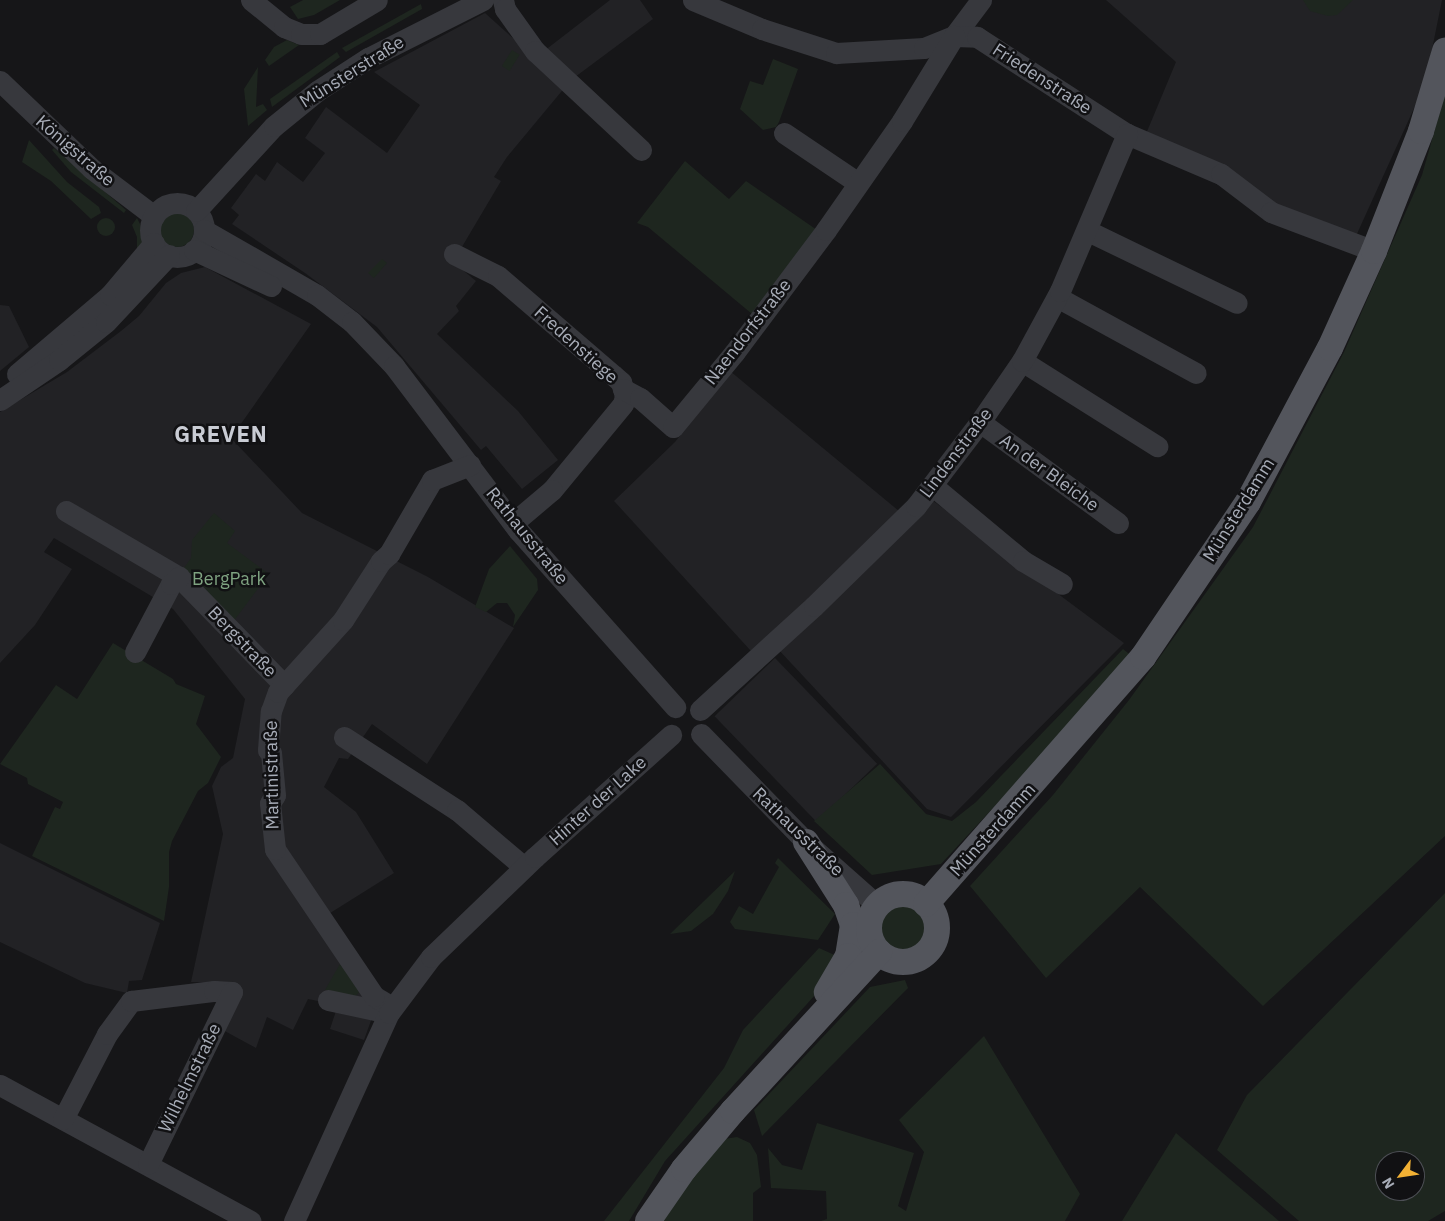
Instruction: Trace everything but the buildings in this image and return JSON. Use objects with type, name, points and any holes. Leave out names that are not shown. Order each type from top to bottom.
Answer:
[{"type":"main road","name":"Münsterdamm","points":[[926,904],[1094,716],[1143,657],[1253,494],[1330,348],[1374,250],[1420,131],[1445,51]]},
{"type":"main road","points":[[806,842],[846,905],[853,925],[848,956],[806,1030]]},
{"type":"main road","points":[[906,894],[926,904],[934,917],[936,933],[926,953],[907,961],[892,960],[879,952],[869,929],[877,905],[890,897],[906,894]]},
{"type":"main road","points":[[648,1221],[684,1169],[806,1030],[879,952]]},
{"type":"street","points":[[251,0],[284,27],[301,34],[320,34],[377,0]]},
{"type":"street","name":"Münsterstraße","points":[[196,211],[274,126],[317,91],[368,58],[483,0]]},
{"type":"street","points":[[503,0],[505,9],[535,51],[641,150]]},
{"type":"street","points":[[954,36],[981,0]]},
{"type":"street","name":"Friedenstraße","points":[[705,2],[836,53],[924,48],[954,36],[977,37],[1127,134],[1221,174],[1271,212],[1374,250]]},
{"type":"street","name":"Naendorfstraße","points":[[622,389],[640,398],[673,427],[734,353],[858,183],[954,36]]},
{"type":"street","name":"Königstraße","points":[[0,81],[92,169],[154,216]]},
{"type":"street","points":[[784,133],[858,183]]},
{"type":"street","name":"Lindenstraße","points":[[700,710],[814,606],[933,486],[1022,361],[1057,297],[1088,231],[1127,134]]},
{"type":"street","points":[[204,230],[194,250],[185,255],[162,249],[150,225],[154,216],[174,203],[196,211],[204,230],[317,295],[350,325]]},
{"type":"street","points":[[1088,231],[1237,303]]},
{"type":"street","points":[[0,386],[110,295],[162,249]]},
{"type":"street","points":[[0,400],[46,369],[106,322],[162,249]]},
{"type":"street","points":[[194,250],[269,284],[350,325]]},
{"type":"street","name":"Fredenstiege","points":[[454,254],[498,276],[614,375],[622,389],[623,404],[615,414],[552,490],[513,523]]},
{"type":"street","points":[[1057,297],[1196,373]]},
{"type":"street","name":"Rathausstraße","points":[[350,325],[387,359],[513,523],[675,707]]},
{"type":"street","points":[[1022,361],[1157,446]]},
{"type":"street","name":"An der Bleiche","points":[[980,422],[1118,523]]},
{"type":"street","name":"Martinistraße","points":[[391,1010],[374,996],[275,849],[270,803],[275,796],[271,753],[268,750],[272,710],[284,685],[342,620],[381,561],[389,554],[432,480],[470,465]]},
{"type":"street","points":[[933,486],[1023,561],[1062,584]]},
{"type":"street","name":"Bergstraße","points":[[66,511],[179,577],[284,685]]},
{"type":"street","points":[[136,652],[171,584],[179,577]]},
{"type":"street","points":[[689,704],[700,710],[704,721],[701,734],[687,742],[671,735],[667,719],[675,707],[689,704]]},
{"type":"street","name":"Rathausstraße","points":[[701,734],[806,842],[877,905]]},
{"type":"street","name":"Hinter der Lake","points":[[391,1010],[431,957],[524,867],[671,735]]},
{"type":"street","points":[[344,737],[457,810],[524,867]]},
{"type":"street","name":"Wilhelmstraße","points":[[63,1119],[107,1034],[131,1001],[223,991],[148,1164]]},
{"type":"street","points":[[294,1221],[391,1010],[328,1000]]},
{"type":"street","points":[[0,1085],[250,1221]]},
{"type":"shaded area","points":[[610,0],[640,0],[653,19],[571,80],[507,157],[494,177],[501,181],[453,262],[476,281],[456,306],[459,311],[437,334],[518,411],[558,460],[522,489],[486,446],[481,450],[377,327],[305,273],[232,224],[239,215],[231,208],[256,174],[265,181],[277,162],[303,182],[325,153],[305,138],[326,107],[387,153],[420,105],[374,72],[485,13],[535,58]]},
{"type":"shaded area","points":[[1106,0],[1442,0],[1425,84],[1356,236],[1277,207],[1143,141],[1176,62]]},
{"type":"shaded area","points":[[205,267],[311,324],[231,438],[302,513],[428,577],[514,628],[427,764],[372,724],[348,759],[339,758],[324,787],[356,812],[394,873],[327,915],[381,993],[364,1040],[330,1029],[338,1005],[308,999],[293,1030],[267,1017],[256,1048],[221,1029],[229,983],[191,982],[223,834],[212,786],[221,767],[233,758],[245,699],[173,609],[54,538],[44,552],[72,569],[35,625],[0,663],[0,412],[67,372],[121,331],[139,316],[166,283],[181,273]]},
{"type":"shaded area","points":[[0,305],[9,306],[29,347],[0,371]]},
{"type":"shaded area","points":[[730,371],[911,521],[932,500],[1124,643],[951,817],[927,809],[777,648],[761,662],[614,501],[675,442]]},
{"type":"shaded area","points":[[775,658],[877,764],[817,822],[715,716]]},
{"type":"shaded area","points":[[0,843],[160,923],[142,980],[129,981],[127,993],[85,983],[0,942]]},
{"type":"green space","points":[[303,0],[340,0],[314,15],[298,19],[290,7]]},
{"type":"green space","points":[[1303,0],[1353,0],[1337,15],[1328,16],[1310,11]]},
{"type":"green space","points":[[421,4],[422,9],[346,52],[342,48]]},
{"type":"green space","points":[[287,40],[299,45],[269,66],[265,60],[274,47]]},
{"type":"green space","points":[[512,50],[520,55],[510,71],[502,66]]},
{"type":"green space","points":[[337,52],[340,57],[272,107],[270,99]]},
{"type":"green space","points":[[773,59],[798,69],[779,122],[776,127],[763,130],[740,109],[750,81],[763,85]]},
{"type":"green space","points":[[258,67],[256,107],[263,104],[267,110],[248,126],[244,89]]},
{"type":"green space","points":[[1445,94],[1445,836],[1263,1006],[1140,887],[1046,978],[970,886],[1053,795],[1129,700],[1253,527],[1344,352],[1422,175]]},
{"type":"green space","points":[[29,140],[67,182],[99,207],[101,213],[91,219],[51,181],[22,162]]},
{"type":"green space","points":[[54,148],[126,210],[124,213],[71,172],[52,150]]},
{"type":"green space","points":[[685,161],[729,199],[746,181],[817,230],[752,314],[648,227],[637,223]]},
{"type":"green space","points":[[177,213],[189,218],[194,230],[189,242],[177,247],[165,242],[160,230],[165,218]]},
{"type":"green space","points":[[106,218],[112,221],[115,227],[112,233],[106,236],[100,233],[97,227],[100,221]]},
{"type":"green space","points":[[137,218],[146,236],[145,247],[137,249],[137,237],[132,225]]},
{"type":"green space","points":[[382,259],[387,263],[374,278],[368,273]]},
{"type":"green space","name":"BergPark","points":[[214,513],[235,531],[227,543],[269,574],[233,622],[184,568],[191,558],[192,540]]},
{"type":"green space","points":[[510,546],[537,579],[538,590],[513,627],[515,615],[507,603],[497,603],[486,612],[475,607],[489,569]]},
{"type":"green space","points":[[113,643],[173,679],[176,684],[205,696],[196,724],[221,757],[208,783],[198,791],[172,841],[169,852],[169,887],[164,921],[32,856],[55,807],[60,809],[63,802],[28,784],[27,778],[0,764],[56,685],[77,699]]},
{"type":"green space","points":[[1123,649],[1133,657],[941,864],[872,875],[814,821],[880,764],[926,814],[952,821],[976,802]]},
{"type":"green space","points":[[778,858],[835,914],[818,940],[735,929],[730,922],[739,906],[753,914],[779,867],[775,863]]},
{"type":"green space","points":[[735,871],[728,891],[713,914],[691,931],[670,934]]},
{"type":"green space","points":[[1445,893],[1445,1211],[1428,1221],[1299,1221],[1217,1150],[1247,1095]]},
{"type":"green space","points":[[898,904],[908,904],[917,908],[923,914],[926,919],[926,937],[917,948],[908,952],[898,952],[889,948],[883,942],[879,933],[879,923],[883,914],[889,908]]},
{"type":"green space","points":[[819,948],[839,957],[825,984],[665,1161],[629,1221],[604,1221],[724,1068],[743,1030]]},
{"type":"green space","points":[[340,964],[360,991],[355,997],[325,990]]},
{"type":"green space","points":[[905,980],[908,988],[762,1136],[754,1110],[870,987]]},
{"type":"green space","points":[[984,1036],[1080,1194],[1065,1221],[821,1221],[827,1219],[826,1191],[771,1188],[768,1148],[782,1165],[802,1170],[817,1123],[914,1153],[898,1206],[906,1211],[924,1152],[899,1120]]},
{"type":"green space","points":[[1176,1133],[1279,1221],[1122,1221]]},
{"type":"green space","points":[[737,1137],[750,1143],[757,1155],[761,1187],[753,1193],[753,1221],[661,1221],[692,1175],[724,1139]]},
{"type":"district","name":"GREVEN","points":[[221,434]]}]
